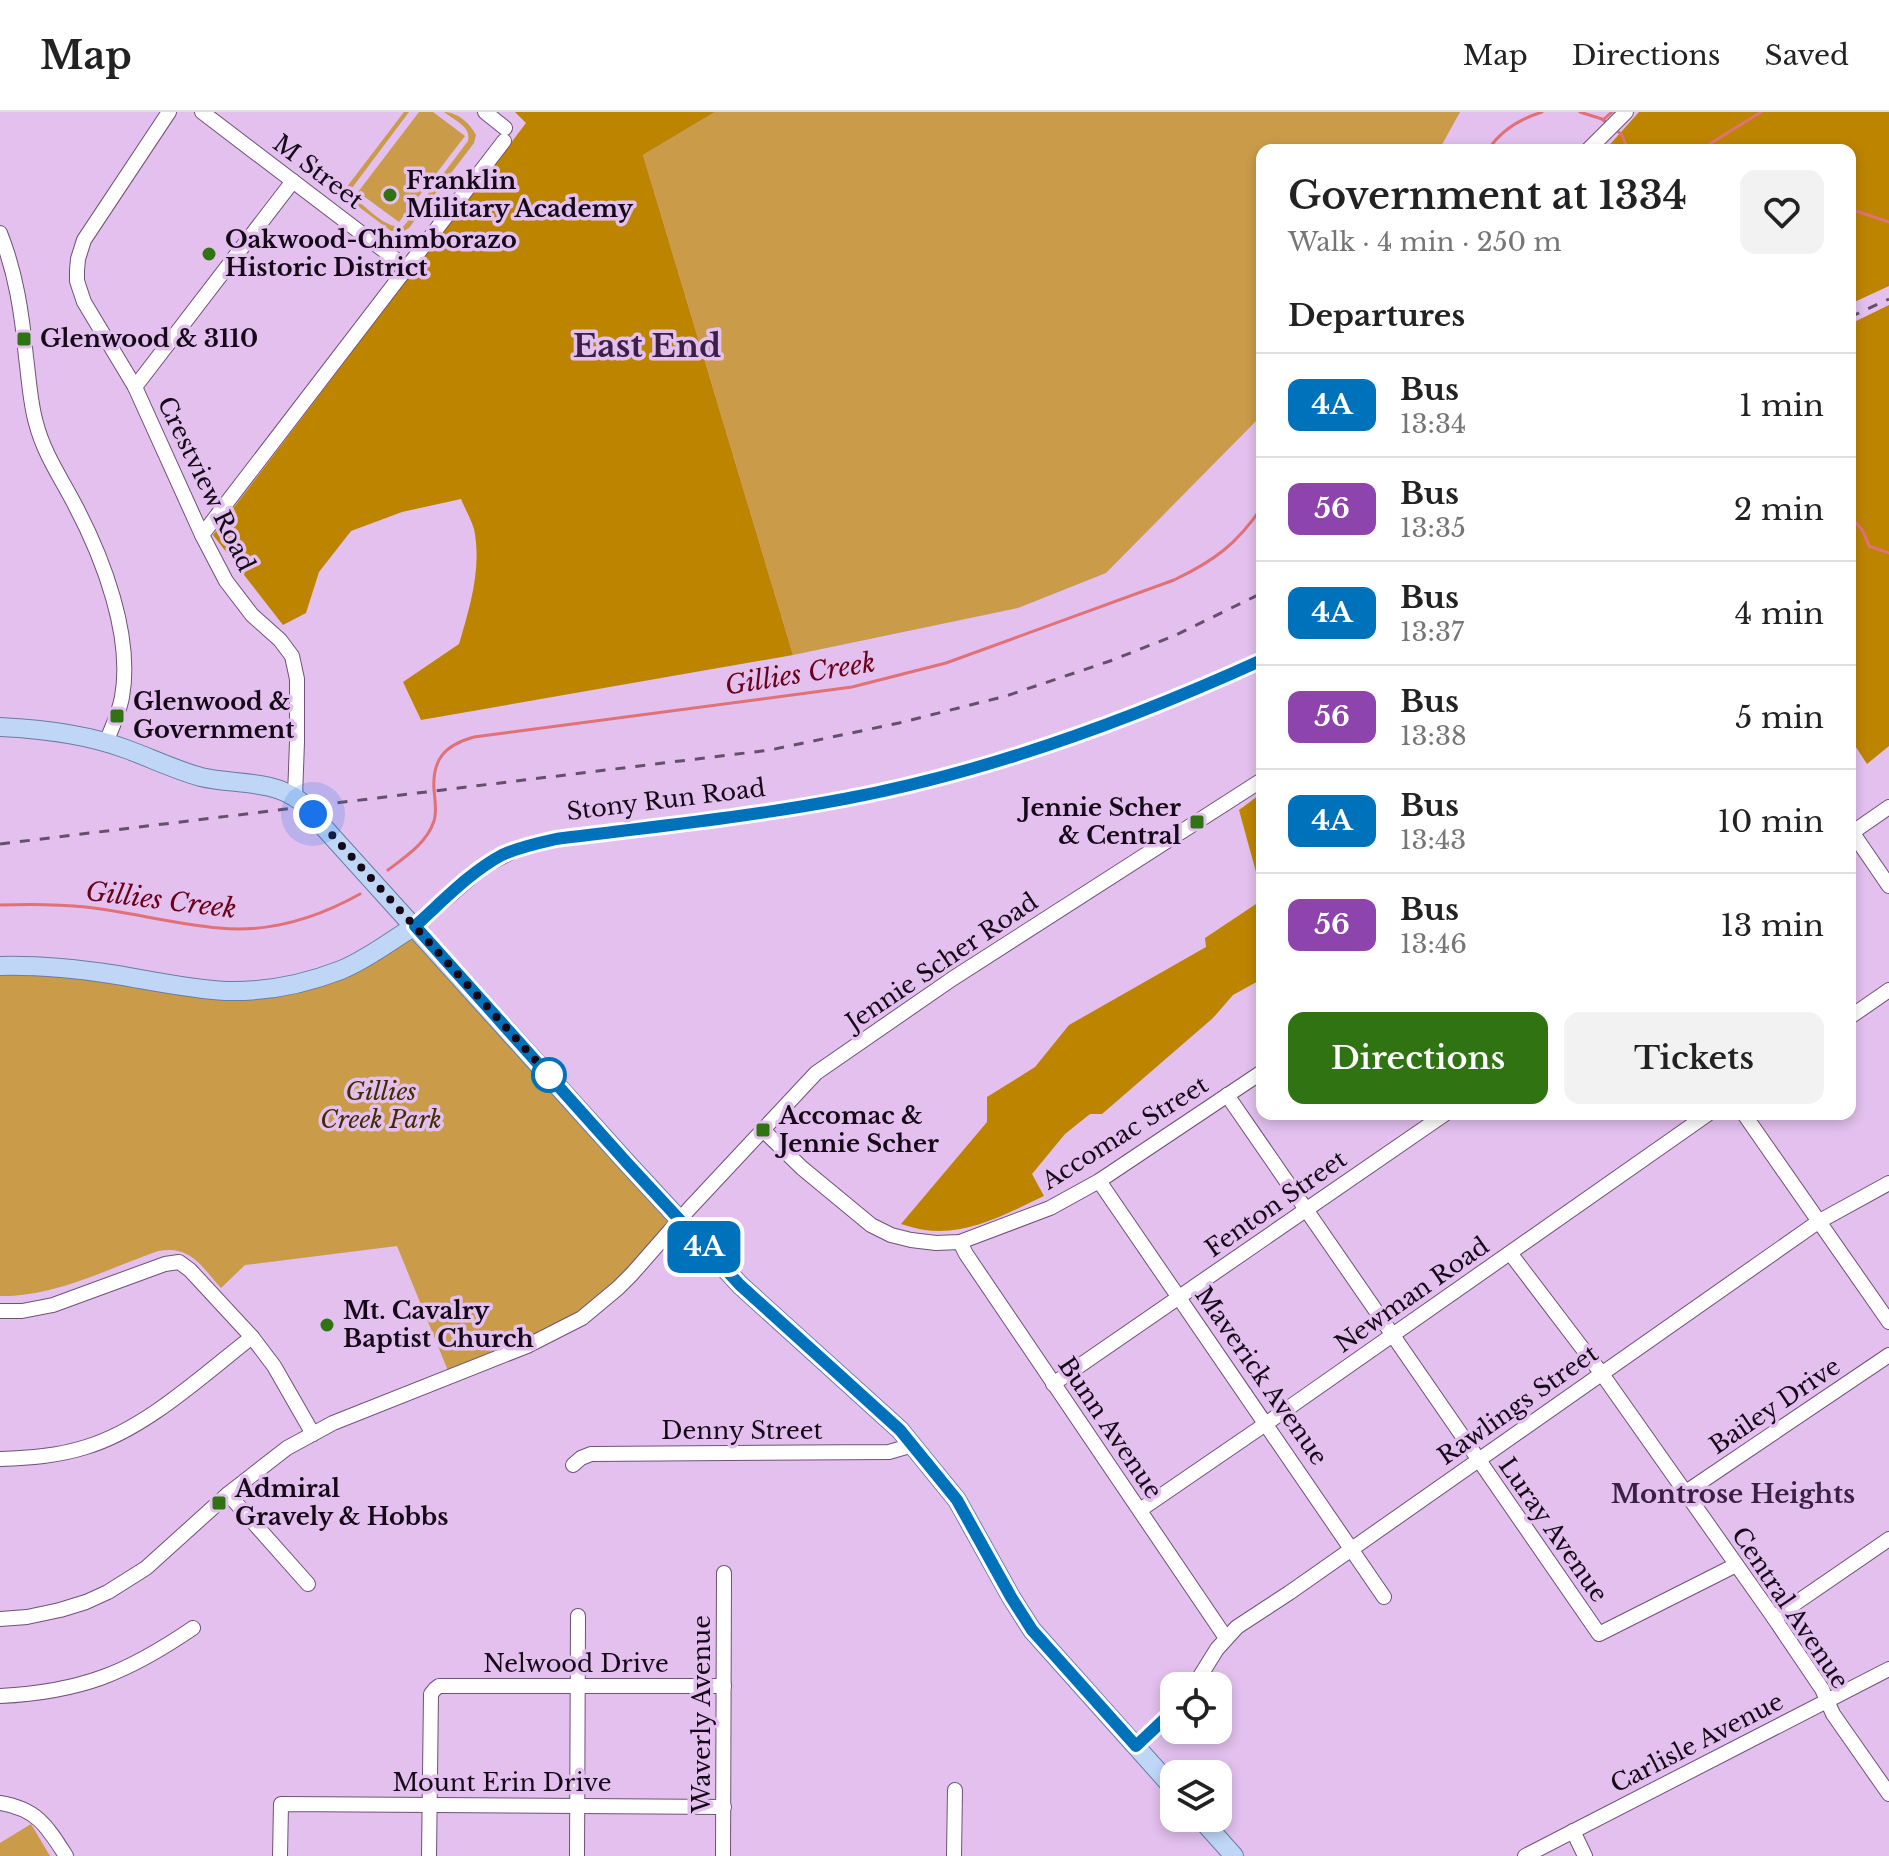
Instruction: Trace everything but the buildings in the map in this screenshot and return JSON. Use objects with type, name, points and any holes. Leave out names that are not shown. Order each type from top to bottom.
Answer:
[{"type":"main road","points":[[0,727],[46,730],[106,742],[191,774],[272,787],[295,797],[740,1285],[879,1409],[913,1445],[957,1500],[1032,1630],[1160,1773]]},
{"type":"main road","name":"Stony Run Road","points":[[0,966],[77,969],[199,989],[254,990],[308,981],[342,969],[376,952],[415,926]]},
{"type":"main road","points":[[1213,1832],[1234,1856]]},
{"type":"street","name":"Crestview Road","points":[[169,112],[89,231],[81,249],[77,281],[84,302],[135,387],[202,535],[235,595],[287,648],[294,663],[297,679],[295,797]]},
{"type":"street","name":"M Street","points":[[202,112],[407,268]]},
{"type":"street","points":[[202,535],[407,268],[505,134],[485,112]]},
{"type":"street","points":[[1594,144],[1626,112]]},
{"type":"street","points":[[135,387],[293,181]]},
{"type":"street","points":[[0,233],[18,293],[31,402],[39,433],[47,456],[93,541],[115,608],[124,662],[123,692],[106,742]]},
{"type":"street","name":"Stony Run Road","points":[[415,926],[484,866],[521,847],[556,839],[779,810],[912,784],[1069,739],[1147,710],[1256,663]]},
{"type":"street","name":"Jennie Scher Road","points":[[0,1619],[60,1610],[108,1592],[146,1568],[271,1459],[313,1434],[333,1423],[515,1351],[582,1318],[618,1288],[816,1073],[952,979],[1256,784]]},
{"type":"street","points":[[1856,829],[1889,807]]},
{"type":"street","points":[[1856,839],[1889,886]]},
{"type":"street","points":[[1856,1013],[1889,990]]},
{"type":"street","name":"Accomac Street","points":[[763,1130],[802,1168],[871,1225],[911,1240],[960,1242],[1050,1208],[1099,1181],[1256,1076]]},
{"type":"street","name":"Luray Avenue","points":[[1227,1095],[1599,1634],[1736,1565]]},
{"type":"street","name":"Fenton Street","points":[[1053,1384],[1436,1120]]},
{"type":"street","name":"Newman Road","points":[[1140,1510],[1699,1120]]},
{"type":"street","points":[[1748,1120],[1889,1322]]},
{"type":"street","name":"Maverick Avenue","points":[[1099,1181],[1384,1597]]},
{"type":"street","name":"Rawlings Street","points":[[1203,1672],[1237,1627],[1818,1222],[1889,1183]]},
{"type":"street","name":"Bunn Avenue","points":[[960,1242],[1226,1638]]},
{"type":"street","name":"Central Avenue","points":[[1510,1253],[1686,1492],[1818,1681],[1833,1714],[1889,1794]]},
{"type":"street","points":[[0,1311],[53,1305],[165,1264],[179,1262],[252,1337],[274,1366],[313,1434]]},
{"type":"street","points":[[0,1459],[47,1456],[108,1439],[147,1417],[252,1337]]},
{"type":"street","name":"Bailey Drive","points":[[1686,1492],[1889,1355]]},
{"type":"street","name":"Denny Street","points":[[573,1465],[591,1454],[889,1452],[913,1445]]},
{"type":"street","points":[[228,1494],[308,1584]]},
{"type":"street","points":[[1774,1618],[1889,1539]]},
{"type":"street","name":"Waverly Avenue","points":[[723,1856],[724,1573]]},
{"type":"street","points":[[577,1856],[578,1616]]},
{"type":"street","points":[[0,1696],[54,1691],[110,1675],[161,1650],[193,1628]]},
{"type":"street","name":"Carlisle Avenue","points":[[1525,1856],[1889,1669]]},
{"type":"street","name":"Nelwood Drive","points":[[430,1805],[431,1694],[435,1689],[445,1685],[724,1686]]},
{"type":"street","points":[[1136,1746],[1160,1723]]},
{"type":"street","points":[[954,1856],[955,1790]]},
{"type":"street","points":[[0,1803],[37,1816],[66,1856]]},
{"type":"street","name":"Mount Erin Drive","points":[[280,1856],[281,1804],[724,1807]]},
{"type":"street","points":[[429,1856],[430,1805]]},
{"type":"street","points":[[1573,1831],[1585,1856]]},
{"type":"green space","points":[[404,112],[409,112],[352,188],[354,198],[391,225],[404,226],[468,141],[465,128],[444,112],[463,119],[476,135],[474,143],[409,228],[391,231],[351,201],[346,188]]},
{"type":"green space","points":[[419,112],[433,112],[465,136],[399,222],[358,192]]},
{"type":"green space","points":[[715,112],[1460,112],[1442,144],[1256,144],[1256,421],[1106,573],[1018,608],[793,655],[643,155]]},
{"type":"green space","name":"Gillies Creek Park","points":[[415,926],[679,1219],[599,1304],[451,1378],[397,1246],[245,1265],[221,1288],[187,1254],[158,1251],[61,1287],[0,1296],[0,966],[199,989],[308,981]]},
{"type":"green space","points":[[31,1824],[50,1856],[0,1856],[0,1843]]},
{"type":"shaded area","points":[[515,112],[715,112],[643,155],[793,655],[421,720],[403,682],[459,644],[474,587],[476,544],[473,525],[461,499],[402,512],[351,531],[319,572],[306,613],[283,625],[213,535],[526,123]]},
{"type":"shaded area","points":[[1639,112],[1889,112],[1889,286],[1856,301],[1856,144],[1610,144]]},
{"type":"shaded area","points":[[1889,305],[1889,746],[1867,764],[1856,747],[1856,321]]},
{"type":"shaded area","points":[[1256,797],[1256,872],[1239,810]]},
{"type":"shaded area","points":[[1256,904],[1256,982],[1233,995],[1213,1018],[1102,1114],[1090,1114],[1065,1134],[1032,1174],[1044,1196],[987,1222],[956,1230],[925,1230],[901,1224],[987,1122],[987,1097],[1035,1067],[1069,1025],[1206,947],[1205,938]]},
{"type":"waterway","name":"Gillies Creek","points":[[1493,144],[1512,126],[1542,112]]},
{"type":"waterway","name":"Gillies Creek","points":[[1580,112],[1607,123]]},
{"type":"waterway","points":[[1603,120],[1612,112]]},
{"type":"waterway","points":[[1710,144],[1761,112]]},
{"type":"waterway","name":"Gillies Creek","points":[[1616,130],[1626,144]]},
{"type":"waterway","name":"Gillies Creek","points":[[1856,211],[1889,222]]},
{"type":"waterway","name":"Gillies Creek","points":[[388,870],[415,849],[431,829],[435,814],[435,770],[442,755],[464,740],[852,687],[946,663],[1174,580],[1224,550],[1256,515]]},
{"type":"waterway","points":[[1856,523],[1869,546],[1889,553]]},
{"type":"waterway","name":"Gillies Creek","points":[[0,905],[86,907],[185,924],[237,929],[292,922],[360,894]]},
{"type":"railway","points":[[1856,314],[1889,299]]},
{"type":"railway","points":[[0,844],[770,750],[899,723],[1006,696],[1176,635],[1256,596]]},
{"type":"bus line","name":"4A","points":[[1160,1724],[1136,1746],[1032,1630],[957,1500],[900,1430],[740,1285],[415,926],[484,866],[521,847],[556,839],[779,810],[912,784],[1069,739],[1147,710],[1256,663]]},
{"type":"place","name":"Franklin Military Academy","points":[[390,195]]},
{"type":"place","name":"Oakwood-Chimborazo Historic District","points":[[209,254]]},
{"type":"place","name":"Glenwood & 3110","points":[[24,339]]},
{"type":"place","name":"Glenwood & Government","points":[[117,716]]},
{"type":"place","name":"Jennie Scher & Central","points":[[1197,822]]},
{"type":"place","name":"Accomac & Jennie Scher","points":[[763,1130]]},
{"type":"place","name":"Mt. Cavalry Baptist Church","points":[[327,1325]]},
{"type":"place","name":"Admiral Gravely & Hobbs","points":[[219,1503]]},
{"type":"district","name":"East End","points":[[647,346]]},
{"type":"district","name":"Montrose Heights","points":[[1733,1494]]},
{"type":"route","points":[[313,814],[549,1075]]}]
